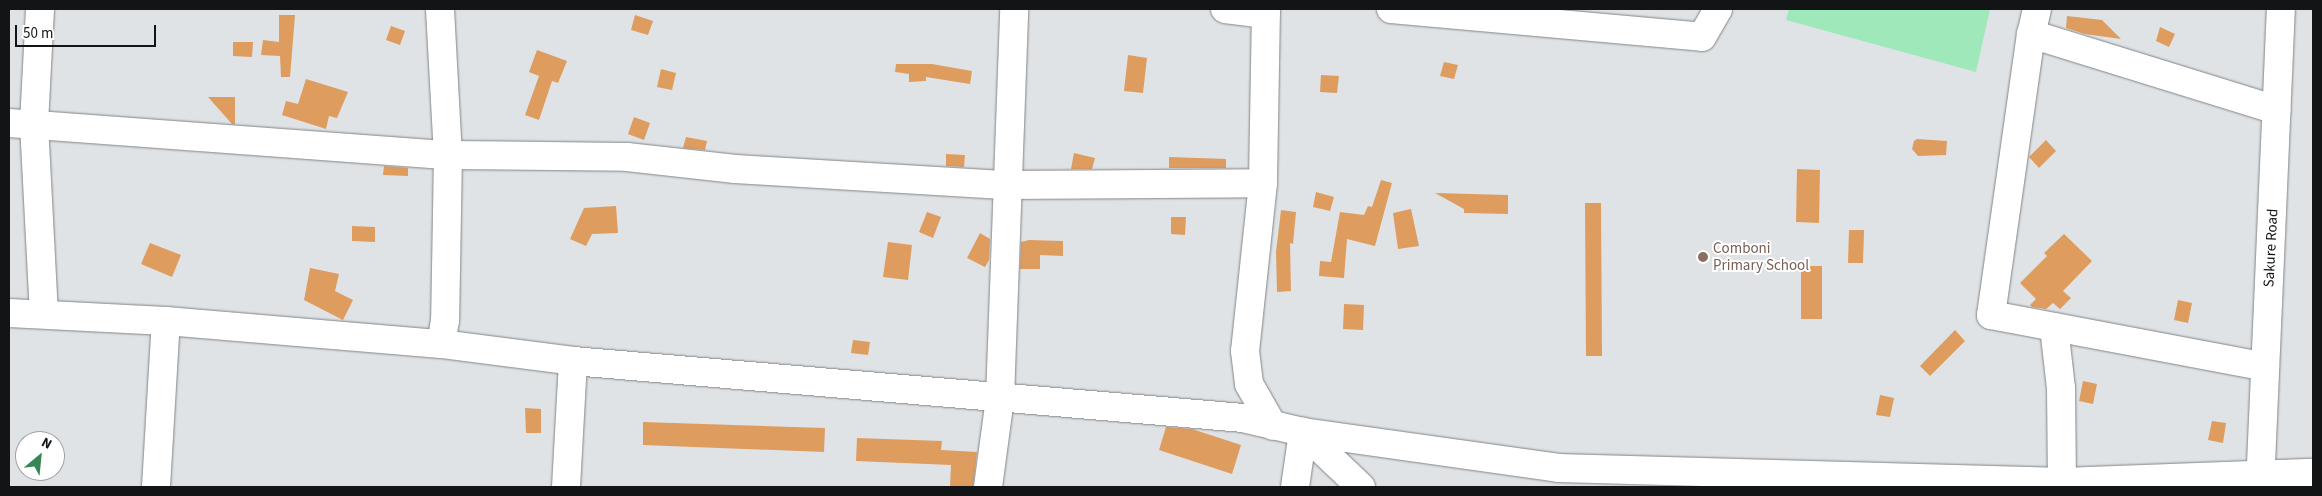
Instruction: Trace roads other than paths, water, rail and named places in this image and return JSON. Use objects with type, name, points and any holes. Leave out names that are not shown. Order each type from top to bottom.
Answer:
[{"type":"street","points":[[40,9],[21,124],[44,314]]},
{"type":"street","points":[[440,9],[448,155],[446,320],[441,344]]},
{"type":"street","points":[[988,487],[1000,398],[1014,9]]},
{"type":"street","points":[[1225,9],[1266,12],[1263,183],[1245,351],[1249,384],[1273,426]]},
{"type":"street","points":[[1392,9],[1702,37],[1718,9]]},
{"type":"street","name":"Sakure Road","points":[[2260,481],[2281,9]]},
{"type":"street","points":[[2265,366],[1991,315],[2034,21],[2277,110]]},
{"type":"street","points":[[21,124],[448,155],[628,157],[735,169],[1008,185],[1263,183]]},
{"type":"street","points":[[9,313],[166,321],[441,344],[573,361],[1243,418],[1303,432],[1553,478],[2062,485],[2260,481],[2313,473]]},
{"type":"street","points":[[156,487],[166,321]]},
{"type":"street","points":[[2054,327],[2061,388],[2062,485]]},
{"type":"street","points":[[566,487],[573,361]]},
{"type":"street","points":[[1295,487],[1303,432]]},
{"type":"street","points":[[1303,432],[1361,487]]},
{"type":"place","name":"Comboni Primary School","points":[[1703,257]]}]
